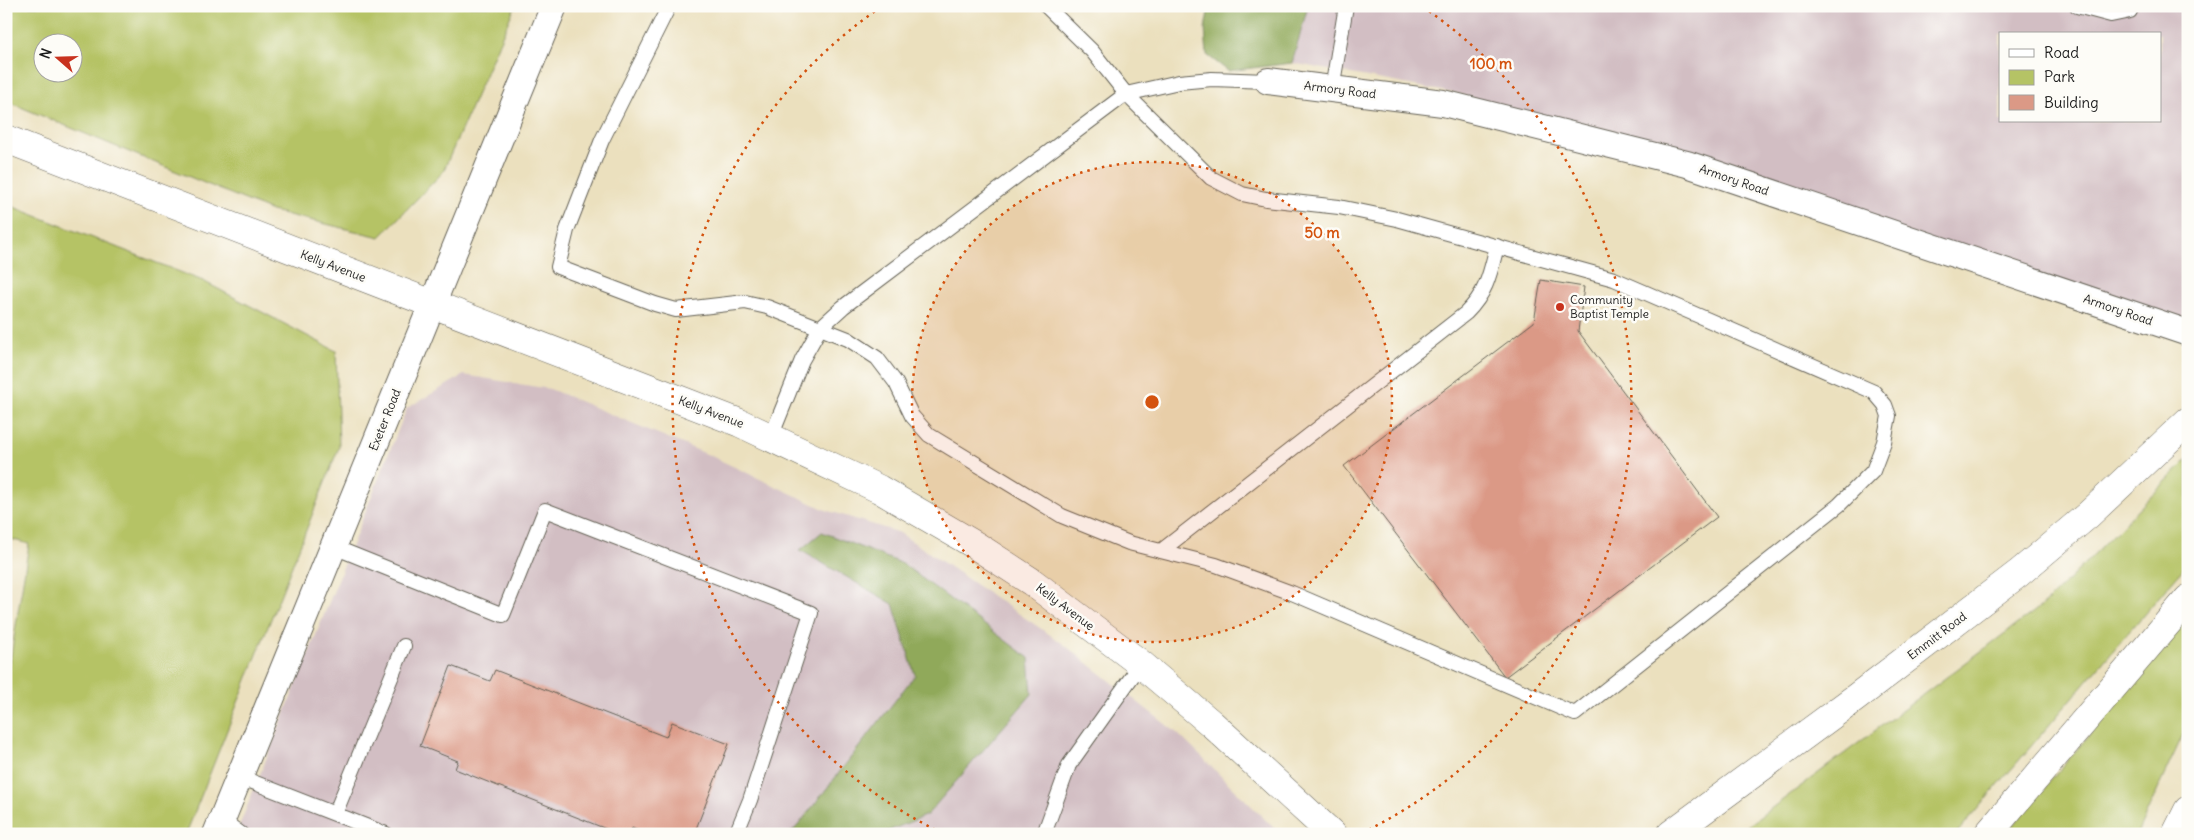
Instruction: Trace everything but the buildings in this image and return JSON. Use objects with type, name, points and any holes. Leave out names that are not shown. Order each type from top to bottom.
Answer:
[{"type":"main road","name":"Kelly Avenue","points":[[6,139],[771,437],[879,489],[975,545],[1032,582],[1142,664],[1212,724],[1332,834]]},
{"type":"main road","name":"Emmitt Road","points":[[1672,834],[1854,699],[2019,573],[2088,515],[2188,421]]},
{"type":"main road","points":[[1988,834],[2188,599]]},
{"type":"main road","points":[[2176,834],[2188,810]]},
{"type":"street","name":"Exeter Road","points":[[227,829],[240,777],[554,6]]},
{"type":"street","name":"Armory Road","points":[[1268,81],[1443,103],[1686,164],[2188,333]]},
{"type":"lane","points":[[669,6],[602,140],[567,230],[558,267],[655,304],[676,310],[745,302],[766,307],[848,339],[877,358],[896,383],[912,416],[929,435],[1062,516],[1129,543],[1216,565],[1292,593],[1575,714],[1839,505],[1873,471],[1884,442],[1889,416],[1885,405],[1874,392],[1614,279],[1378,215],[1242,194],[1211,178],[1126,94],[1092,51],[1046,6]]},
{"type":"lane","points":[[1332,89],[1346,6]]},
{"type":"lane","points":[[2078,6],[2111,15],[2130,11],[2132,6]]},
{"type":"lane","points":[[771,437],[802,360],[820,328],[842,307],[1126,94],[1179,82],[1212,79],[1268,81]]},
{"type":"lane","points":[[1161,550],[1466,313],[1479,300],[1487,284],[1497,246]]},
{"type":"lane","points":[[334,547],[502,615],[545,510],[811,613],[750,800],[736,834]]},
{"type":"lane","points":[[335,814],[404,646]]},
{"type":"lane","points":[[1044,834],[1069,765],[1142,664]]},
{"type":"lane","points":[[240,777],[386,834]]},
{"type":"shaded area","points":[[1308,6],[2188,6],[2188,322],[1458,94],[1292,63]]},
{"type":"shaded area","points":[[464,375],[550,389],[709,455],[826,510],[900,533],[1062,643],[1177,733],[1280,834],[236,834],[407,408]]},
{"type":"green space","points":[[6,6],[515,6],[443,172],[380,237],[272,211],[6,101]]},
{"type":"green space","points":[[1209,6],[1308,6],[1292,63],[1228,71],[1207,55],[1205,29]]},
{"type":"green space","points":[[6,204],[203,281],[336,351],[339,447],[186,834],[6,834],[6,687],[29,544],[6,538]]},
{"type":"green space","points":[[2188,459],[2188,563],[1956,834],[1737,834],[2048,601]]},
{"type":"green space","points":[[822,532],[903,564],[1029,658],[1032,694],[927,815],[881,834],[788,834],[796,828],[915,675],[893,604],[800,550]]},
{"type":"green space","points":[[2188,617],[2188,724],[2137,834],[2006,834]]},
{"type":"place","name":"Community Baptist Temple","points":[[1560,307]]}]
